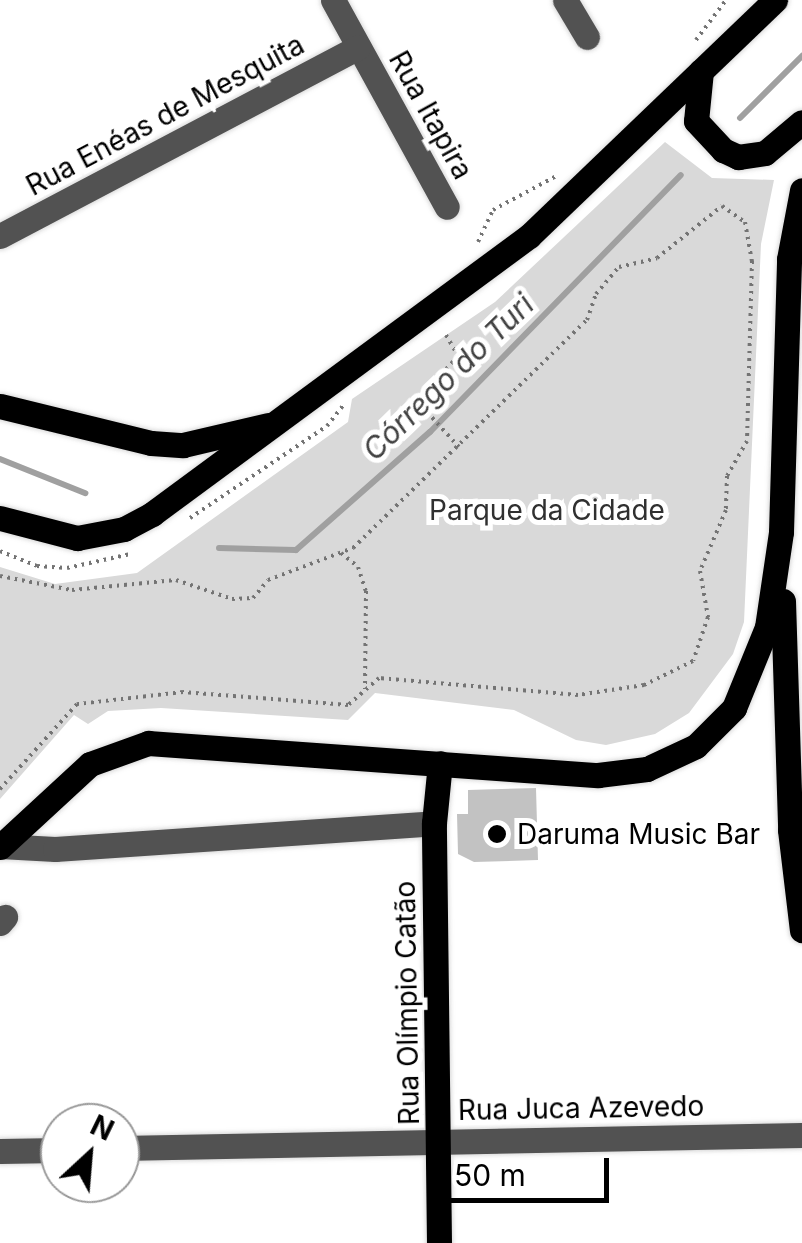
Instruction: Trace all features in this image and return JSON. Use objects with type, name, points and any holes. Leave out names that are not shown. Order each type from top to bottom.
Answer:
[{"type":"main road","points":[[0,518],[54,536],[124,529],[287,419],[529,236],[692,62],[752,12],[775,0]]},
{"type":"main road","points":[[692,62],[696,121],[723,150],[738,157],[765,153],[802,122]]},
{"type":"main road","points":[[802,190],[786,307],[781,532],[790,830],[802,930]]},
{"type":"main road","points":[[0,406],[121,438],[183,445],[287,419]]},
{"type":"main road","points":[[0,847],[90,764],[148,743],[622,774],[696,746],[734,708],[756,669],[781,532]]},
{"type":"main road","name":"Rua Olímpio Catão","points":[[439,1243],[434,823],[440,763]]},
{"type":"street","name":"Rua Itapira","points":[[332,0],[448,207]]},
{"type":"street","points":[[565,0],[587,37]]},
{"type":"street","name":"Rua Enéas de Mesquita","points":[[0,236],[358,47]]},
{"type":"street","points":[[0,847],[55,849],[434,823]]},
{"type":"street","name":"Rua Juca Azevedo","points":[[140,1148],[802,1134]]},
{"type":"street","points":[[0,1152],[40,1151]]},
{"type":"path","points":[[692,62],[726,0]]},
{"type":"path","points":[[474,250],[493,210],[544,177],[564,174]]},
{"type":"path","points":[[0,576],[72,590],[176,580],[244,602],[268,580],[354,548],[586,320],[596,294],[619,267],[656,258],[722,206],[740,214],[752,261],[748,441],[727,476],[726,510],[700,571],[708,618],[694,661],[644,685],[578,694],[379,678],[348,705],[184,692],[77,704],[0,789]]},
{"type":"path","points":[[446,336],[458,356],[427,383],[417,402],[459,447]]},
{"type":"path","points":[[340,552],[358,567],[366,590],[365,689]]},
{"type":"green space","name":"Parque da Cidade","points":[[665,142],[712,178],[774,180],[761,244],[744,622],[733,654],[689,713],[655,734],[606,745],[576,740],[514,710],[375,693],[348,720],[161,708],[108,711],[88,724],[74,715],[0,799],[0,567],[55,584],[137,573],[348,422],[352,399],[495,302]]},
{"type":"building","name":"Daruma Music Bar","points":[[536,788],[538,860],[474,862],[458,854],[457,814],[468,814],[468,790]]},
{"type":"waterway","name":"Córrego do Turi","points":[[740,118],[802,56]]},
{"type":"waterway","name":"Córrego do Turi","points":[[219,548],[296,550],[430,432],[681,175]]},
{"type":"waterway","name":"Córrego do Turi","points":[[0,459],[85,493]]},
{"type":"place","name":"Daruma Music Bar","points":[[497,834]]}]
